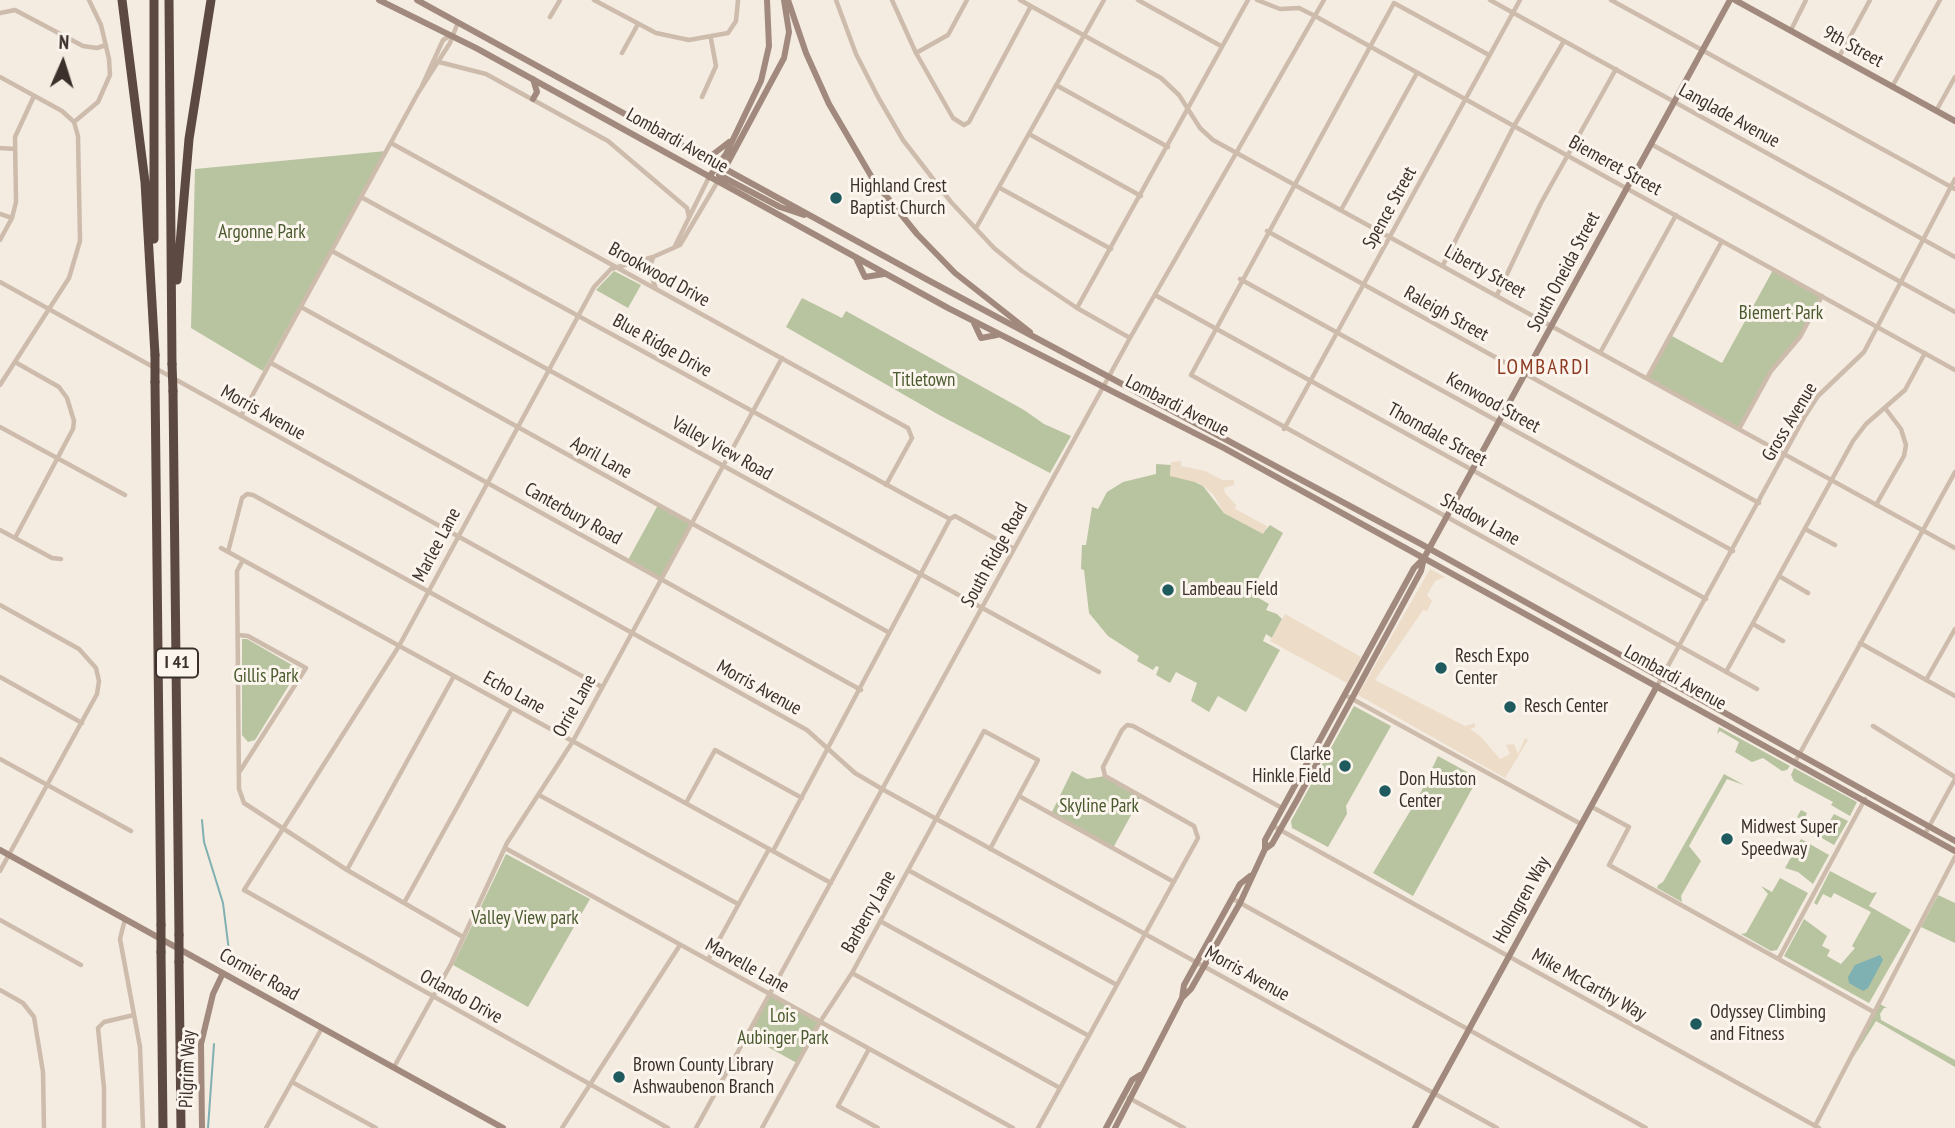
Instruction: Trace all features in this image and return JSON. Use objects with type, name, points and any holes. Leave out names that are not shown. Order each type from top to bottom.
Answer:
[{"type":"highway","points":[[122,0],[145,178],[154,318]]},
{"type":"highway","name":"I 41","points":[[154,0],[161,1128]]},
{"type":"highway","name":"I 41","points":[[169,0],[183,1128]]},
{"type":"highway","points":[[173,361],[186,166],[211,0]]},
{"type":"main road","name":"Lombardi Avenue","points":[[379,0],[451,35],[709,177]]},
{"type":"main road","name":"Lombardi Avenue","points":[[417,0],[718,165],[722,175],[855,257],[972,320],[1230,451],[1955,851]]},
{"type":"main road","points":[[709,177],[733,139],[761,81],[769,46],[767,0]]},
{"type":"main road","points":[[709,177],[722,175],[770,86],[788,45],[786,0]]},
{"type":"main road","points":[[786,0],[806,54],[829,104],[874,181],[955,273],[1036,339]]},
{"type":"main road","name":"South Oneida Street","points":[[1115,1128],[1182,998],[1191,989],[1240,903],[1250,876],[1265,849],[1272,844],[1280,830],[1415,567],[1424,558],[1702,50],[1733,0]]},
{"type":"main road","name":"9th Street","points":[[1733,0],[1955,121]]},
{"type":"main road","points":[[533,79],[537,92]]},
{"type":"main road","points":[[533,99],[537,92],[549,88]]},
{"type":"main road","points":[[707,159],[733,139]]},
{"type":"main road","name":"Lombardi Avenue","points":[[722,175],[813,217],[1109,376],[1429,549],[1955,841]]},
{"type":"main road","points":[[855,257],[865,277],[876,273],[890,275]]},
{"type":"main road","points":[[972,320],[981,338],[1003,336]]},
{"type":"main road","name":"Holmgren Way","points":[[1415,1128],[1657,686]]},
{"type":"main road","name":"South Oneida Street","points":[[1265,849],[1265,840],[1282,808],[1348,696]]},
{"type":"main road","name":"Cormier Road","points":[[0,850],[503,1128]]},
{"type":"main road","name":"South Oneida Street","points":[[1182,998],[1184,985],[1240,884],[1250,876]]},
{"type":"main road","name":"Pilgrim Way","points":[[202,1128],[201,1044],[213,994],[223,973]]},
{"type":"main road","name":"South Oneida Street","points":[[1106,1128],[1132,1080],[1140,1075]]},
{"type":"street","points":[[74,122],[98,102],[110,75],[106,45],[89,0]]},
{"type":"street","points":[[550,17],[560,0]]},
{"type":"street","points":[[594,0],[638,24],[677,39],[711,39],[728,33],[736,21],[737,0]]},
{"type":"street","points":[[836,0],[856,54],[903,140],[926,172],[976,229],[1022,271],[1077,308],[1130,338]]},
{"type":"street","points":[[892,0],[916,53],[953,118],[964,125],[969,122],[1031,6]]},
{"type":"street","points":[[916,53],[948,35],[967,0]]},
{"type":"street","name":"Liberty Street","points":[[1020,0],[1161,78],[1174,88],[1200,128],[1237,153],[1955,548]]},
{"type":"street","points":[[976,229],[1104,0]]},
{"type":"street","points":[[1138,0],[1222,46]]},
{"type":"street","points":[[1077,308],[1248,0]]},
{"type":"street","name":"Biemeret Street","points":[[1257,0],[1280,9],[1299,8],[1315,16],[1955,370]]},
{"type":"street","name":"South Ridge Road","points":[[696,1128],[1130,338],[1324,0]]},
{"type":"street","name":"Langlade Avenue","points":[[1490,0],[1955,257]]},
{"type":"street","name":"Spence Street","points":[[1284,429],[1520,0]]},
{"type":"street","points":[[1611,0],[1953,188]]},
{"type":"street","points":[[1791,31],[1806,0]]},
{"type":"street","points":[[1839,57],[1870,0]]},
{"type":"street","points":[[1892,87],[1940,0]]},
{"type":"street","points":[[1214,327],[1394,3],[1489,55]]},
{"type":"street","points":[[0,13],[15,10],[83,46],[97,48],[106,45]]},
{"type":"street","points":[[242,416],[391,142],[439,62],[458,22]]},
{"type":"street","points":[[622,53],[638,24]]},
{"type":"street","points":[[422,87],[443,40],[451,35]]},
{"type":"street","points":[[702,97],[716,66],[711,39]]},
{"type":"street","points":[[1443,265],[1514,126],[1564,41]]},
{"type":"street","points":[[439,62],[453,68],[475,69],[614,145],[687,209],[689,217]]},
{"type":"street","points":[[1497,295],[1567,156],[1616,69]]},
{"type":"street","points":[[1341,210],[1416,73]]},
{"type":"street","points":[[0,77],[62,111],[74,122],[78,136],[78,251],[69,278],[0,385]]},
{"type":"street","points":[[1936,111],[1955,77]]},
{"type":"street","points":[[761,81],[770,86]]},
{"type":"street","points":[[1056,85],[1168,147]]},
{"type":"street","points":[[0,240],[12,218],[16,202],[15,149],[18,126],[34,96]]},
{"type":"street","points":[[1029,134],[1141,196]]},
{"type":"street","name":"Brookwood Drive","points":[[391,142],[912,432],[886,485]]},
{"type":"street","points":[[1651,144],[1955,312]]},
{"type":"street","points":[[0,148],[15,149]]},
{"type":"street","points":[[616,267],[653,257],[686,239],[722,175]]},
{"type":"street","points":[[674,247],[709,177]]},
{"type":"street","name":"Gross Avenue","points":[[1657,686],[1818,396],[1851,367],[1878,327],[1953,188],[1955,179]]},
{"type":"street","points":[[1000,188],[1111,249]]},
{"type":"street","name":"Blue Ridge Drive","points":[[361,197],[886,485],[950,519],[955,516],[1014,549]]},
{"type":"street","points":[[680,203],[695,202]]},
{"type":"street","points":[[0,214],[12,218]]},
{"type":"street","points":[[1601,353],[1676,215]]},
{"type":"street","name":"Raleigh Street","points":[[1267,231],[1759,503]]},
{"type":"street","points":[[1647,378],[1722,241]]},
{"type":"street","name":"Valley View Road","points":[[332,251],[1099,672]]},
{"type":"street","points":[[653,257],[649,269],[656,289]]},
{"type":"street","name":"Marlee Lane","points":[[244,888],[399,646],[598,281],[616,267]]},
{"type":"street","name":"Kenwood Street","points":[[1240,279],[1733,551]]},
{"type":"street","name":"Morris Avenue","points":[[0,282],[807,730],[855,774],[1497,1128]]},
{"type":"street","name":"Thorndale Street","points":[[1155,295],[1706,599]]},
{"type":"street","points":[[1739,429],[1771,372],[1800,337],[1822,296]]},
{"type":"street","name":"April Lane","points":[[301,307],[888,632]]},
{"type":"street","name":"Shadow Lane","points":[[1214,327],[1191,375],[1284,429],[1757,689]]},
{"type":"street","points":[[1726,672],[1866,424],[1905,390],[1925,353]]},
{"type":"street","name":"Orrie Lane","points":[[394,1068],[463,937],[505,848],[573,741],[782,358]]},
{"type":"street","points":[[15,362],[60,387],[67,398],[73,429],[15,538]]},
{"type":"street","name":"Canterbury Road","points":[[271,363],[861,690]]},
{"type":"street","points":[[1877,505],[1905,456],[1906,445],[1901,429],[1885,408]]},
{"type":"street","points":[[0,427],[125,495]]},
{"type":"street","points":[[1795,762],[1955,472]]},
{"type":"street","points":[[228,552],[242,498],[247,494],[602,687]]},
{"type":"street","points":[[708,960],[738,904],[803,798],[861,690],[866,673],[950,519]]},
{"type":"street","points":[[1805,529],[1835,545]]},
{"type":"street","points":[[0,530],[52,558],[61,559]]},
{"type":"street","name":"Echo Lane","points":[[221,548],[831,883]]},
{"type":"street","points":[[243,560],[237,571],[239,773],[244,803],[346,870],[463,937]]},
{"type":"street","points":[[1779,576],[1808,593]]},
{"type":"street","points":[[0,605],[79,649],[96,668],[97,694],[0,871]]},
{"type":"street","points":[[1753,624],[1783,641]]},
{"type":"street","points":[[1926,680],[1955,629]]},
{"type":"street","points":[[238,635],[248,636],[306,667],[239,773]]},
{"type":"street","points":[[1860,643],[1955,696]]},
{"type":"street","points":[[346,870],[454,676]]},
{"type":"street","points":[[0,677],[82,723]]},
{"type":"street","points":[[1348,696],[1582,825]]},
{"type":"street","points":[[404,903],[512,708]]},
{"type":"street","points":[[1038,1128],[1174,882],[1198,832],[1103,772],[1127,725],[1282,808]]},
{"type":"street","points":[[1873,726],[1955,778],[1925,834]]},
{"type":"street","name":"Barberry Lane","points":[[762,1128],[820,1022],[852,973],[984,731],[1038,761],[1018,796]]},
{"type":"street","points":[[686,803],[715,750],[803,798]]},
{"type":"street","points":[[0,759],[131,831]]},
{"type":"street","points":[[1779,958],[1868,793]]},
{"type":"street","points":[[539,794],[738,904]]},
{"type":"street","points":[[990,849],[1018,796],[1174,882]]},
{"type":"street","points":[[1592,807],[1629,827],[1609,865],[1872,1011]]},
{"type":"street","name":"Mike McCarthy Way","points":[[1273,826],[1817,1127]]},
{"type":"street","name":"Marvelle Lane","points":[[505,848],[1013,1128]]},
{"type":"street","points":[[1817,1127],[1872,1011],[1955,857]]},
{"type":"street","points":[[908,870],[1117,985]]},
{"type":"street","name":"Orlando Drive","points":[[244,888],[245,893],[668,1128]]},
{"type":"street","points":[[1233,899],[1646,1128]]},
{"type":"street","points":[[125,918],[120,928],[120,939],[142,1071],[143,1128]]},
{"type":"street","points":[[0,920],[81,965]]},
{"type":"street","points":[[880,921],[1088,1036]]},
{"type":"street","points":[[562,1128],[680,944]]},
{"type":"street","points":[[852,973],[1060,1087]]},
{"type":"street","points":[[0,990],[23,1003],[34,1017],[43,1072],[44,1128]]},
{"type":"street","points":[[104,1128],[104,1088],[98,1028],[104,1022],[134,1015]]},
{"type":"street","points":[[266,1128],[322,1028]]},
{"type":"street","points":[[869,1049],[838,1106],[878,1128]]},
{"type":"street","points":[[292,1082],[376,1128]]},
{"type":"street","points":[[1124,1095],[1184,1128]]},
{"type":"green space","name":"Argonne Park","points":[[386,151],[263,371],[191,328],[195,169]]},
{"type":"green space","name":"Biemert Park","points":[[1773,270],[1822,296],[1800,337],[1771,371],[1739,429],[1647,378],[1670,335],[1722,363]]},
{"type":"green space","points":[[614,271],[641,285],[628,308],[596,290]]},
{"type":"green space","name":"Titletown","points":[[802,298],[842,318],[846,311],[1024,410],[1044,424],[1071,436],[1050,473],[941,416],[786,327]]},
{"type":"green space","name":"Lambeau Field","points":[[1156,464],[1171,465],[1170,476],[1187,478],[1203,486],[1224,513],[1263,533],[1270,525],[1283,533],[1250,593],[1269,604],[1266,610],[1282,619],[1272,638],[1266,634],[1263,641],[1280,650],[1246,712],[1218,696],[1209,712],[1191,701],[1197,683],[1176,672],[1170,683],[1156,675],[1159,667],[1156,666],[1153,670],[1137,661],[1139,656],[1108,636],[1089,613],[1084,570],[1081,569],[1082,545],[1086,545],[1092,507],[1098,509],[1107,492],[1123,482],[1156,474]]},
{"type":"green space","points":[[658,505],[691,523],[661,579],[628,560]]},
{"type":"green space","name":"Gillis Park","points":[[242,639],[247,639],[299,669],[255,740],[248,742],[242,735]]},
{"type":"green space","name":"Clarke Hinkle Field","points":[[1354,706],[1391,726],[1346,806],[1347,814],[1328,847],[1292,828],[1291,821]]},
{"type":"green space","points":[[1719,727],[1790,766],[1782,771],[1763,758],[1752,762],[1735,752],[1739,742],[1720,731],[1717,734]]},
{"type":"green space","points":[[1438,756],[1478,778],[1413,896],[1373,873],[1418,798]]},
{"type":"green space","points":[[1794,768],[1857,802],[1850,816],[1831,805],[1833,802],[1794,781],[1791,775]]},
{"type":"green space","name":"Skyline Park","points":[[1072,771],[1087,779],[1105,776],[1141,797],[1113,848],[1051,814]]},
{"type":"green space","points":[[1724,774],[1744,785],[1727,779],[1689,846],[1701,861],[1681,896],[1682,902],[1657,888],[1663,882]]},
{"type":"green space","points":[[1801,810],[1807,813],[1805,818],[1825,829],[1834,814],[1848,821],[1834,845],[1806,829],[1809,824],[1797,817]]},
{"type":"green space","points":[[1801,839],[1829,855],[1813,884],[1798,872],[1785,868]]},
{"type":"green space","name":"Valley View park","points":[[506,854],[590,899],[528,1007],[453,965]]},
{"type":"green space","points":[[1830,871],[1872,893],[1877,892],[1869,906],[1911,930],[1869,1003],[1784,956],[1804,919],[1827,936],[1822,946],[1830,950],[1827,956],[1841,964],[1855,948],[1852,946],[1871,912],[1834,893],[1831,898],[1823,894],[1817,905],[1814,903]]},
{"type":"green space","points":[[1780,878],[1808,893],[1777,950],[1771,951],[1741,934],[1746,933],[1768,894],[1761,886],[1772,892]]},
{"type":"green space","points":[[1938,895],[1955,903],[1955,943],[1921,927]]},
{"type":"green space","name":"Lois Aubinger Park","points":[[770,994],[820,1022],[797,1063],[746,1035]]},
{"type":"green space","points":[[1880,1004],[1887,1008],[1880,1014],[1881,1020],[1955,1060],[1955,1067],[1876,1021],[1853,1058]]},
{"type":"shaded area","points":[[1181,461],[1181,466],[1205,471],[1222,480],[1234,480],[1234,485],[1224,488],[1225,493],[1236,505],[1235,509],[1267,526],[1263,534],[1224,513],[1213,494],[1199,483],[1170,476],[1171,462]]},
{"type":"shaded area","points":[[1430,569],[1445,577],[1435,581],[1427,595],[1432,601],[1427,611],[1423,610],[1375,680],[1465,726],[1475,723],[1475,727],[1470,729],[1481,737],[1500,759],[1510,754],[1506,745],[1514,744],[1518,754],[1525,738],[1528,740],[1505,778],[1358,695]]},
{"type":"shaded area","points":[[1285,614],[1361,657],[1347,683],[1270,641]]},
{"type":"water","points":[[1880,955],[1883,960],[1868,988],[1863,991],[1849,983],[1848,977],[1855,965]]},
{"type":"waterway","points":[[202,820],[204,842],[223,903],[231,967]]},
{"type":"waterway","points":[[208,1128],[214,1044]]},
{"type":"place","name":"Highland Crest Baptist Church","points":[[836,198]]},
{"type":"place","name":"Lambeau Field","points":[[1168,590]]},
{"type":"place","name":"Resch Expo Center","points":[[1441,668]]},
{"type":"place","name":"Resch Center","points":[[1510,707]]},
{"type":"place","name":"Clarke Hinkle Field","points":[[1345,766]]},
{"type":"place","name":"Don Huston Center","points":[[1385,791]]},
{"type":"place","name":"Midwest Super Speedway","points":[[1727,839]]},
{"type":"place","name":"Odyssey Climbing and Fitness","points":[[1696,1024]]},
{"type":"place","name":"Brown County Library Ashwaubenon Branch","points":[[619,1077]]},
{"type":"district","name":"LOMBARDI","points":[[1544,368]]}]
